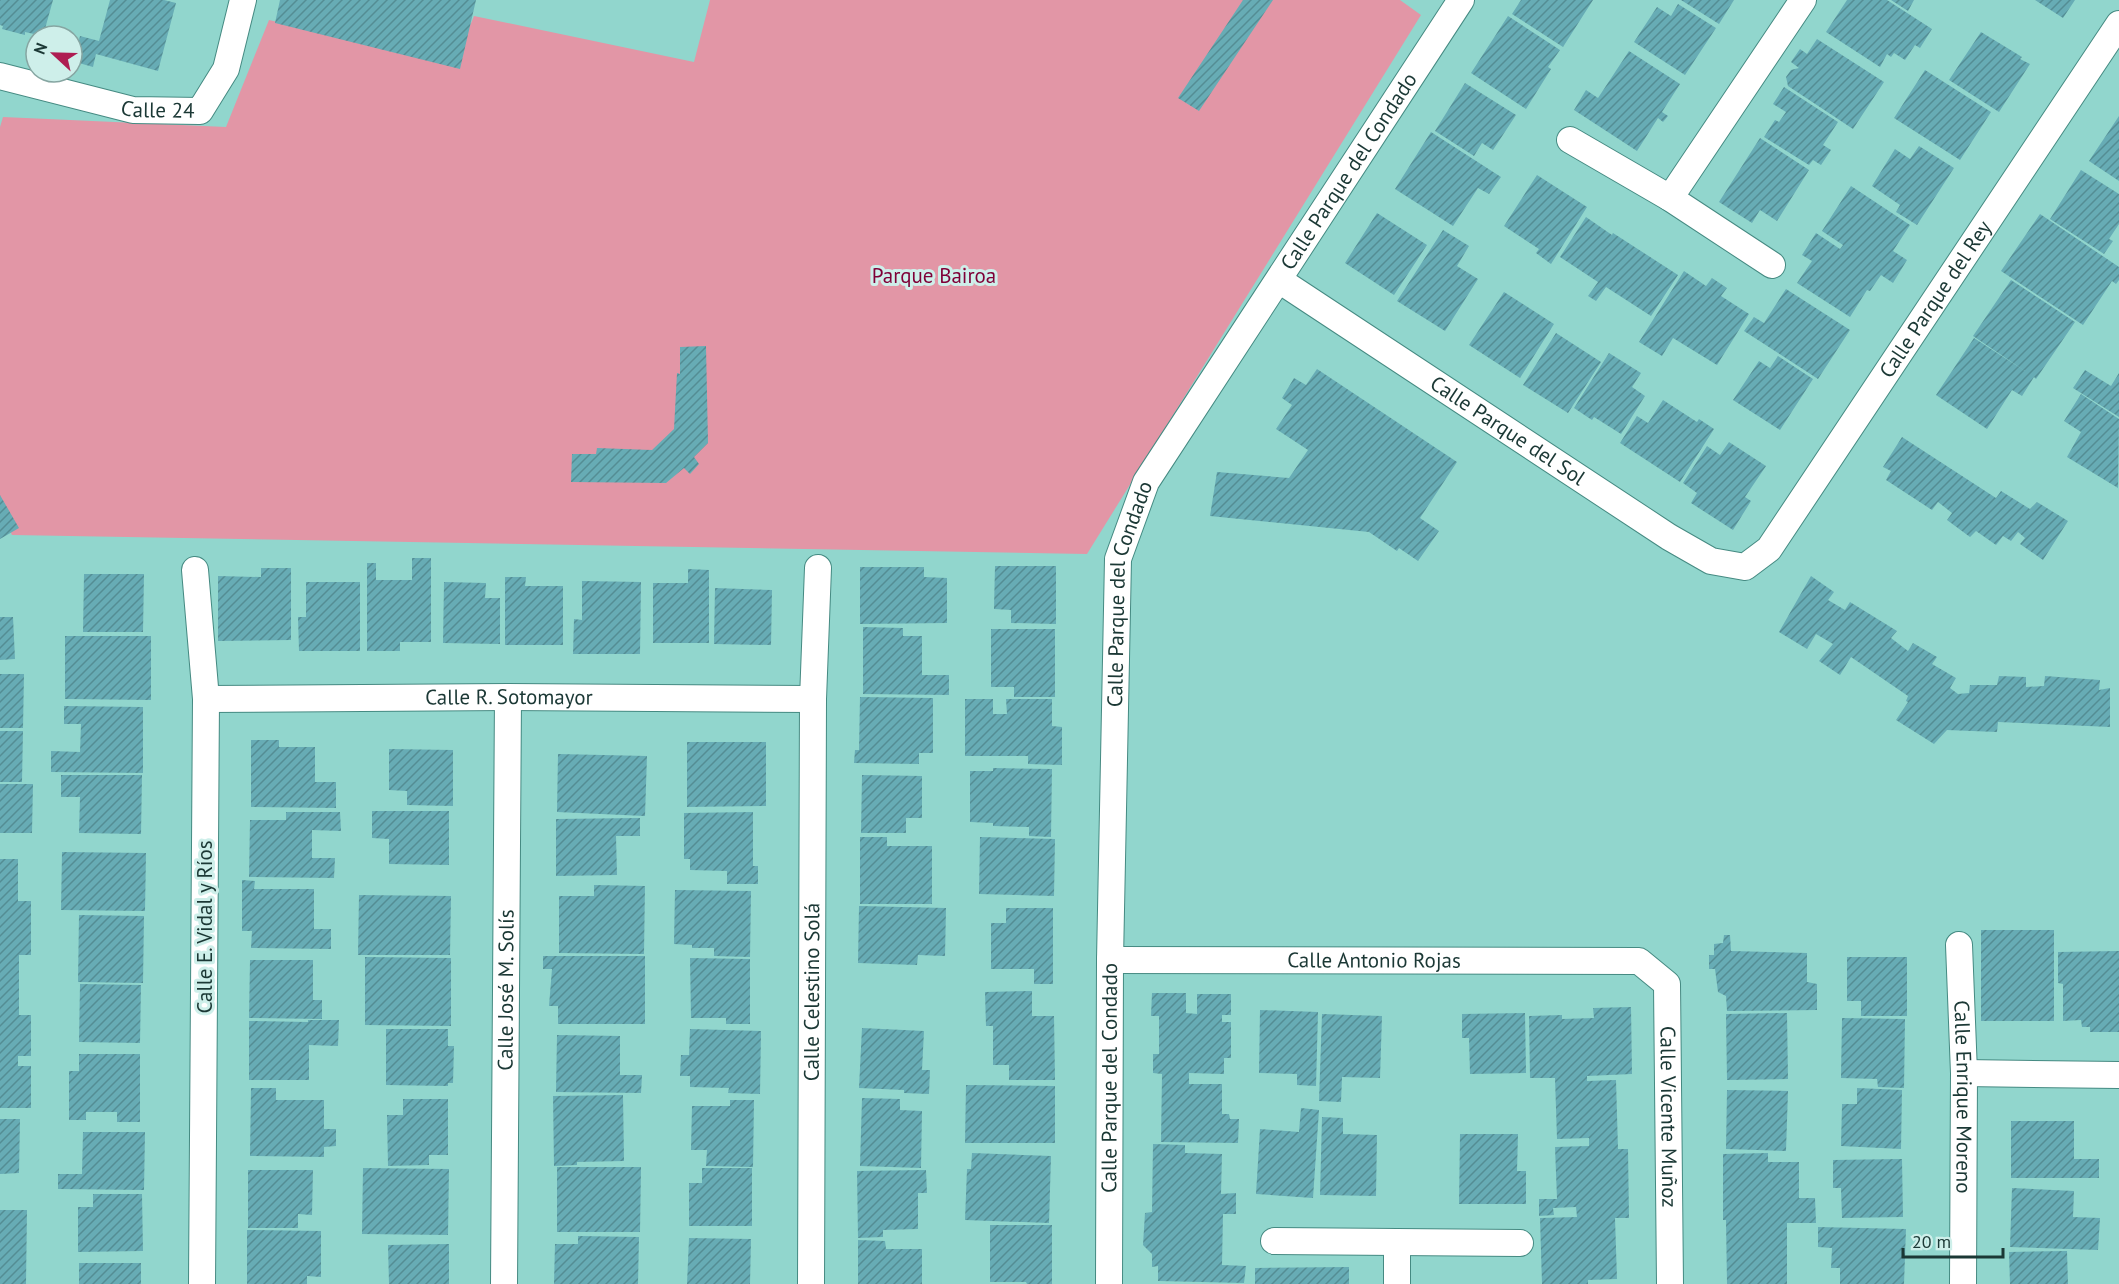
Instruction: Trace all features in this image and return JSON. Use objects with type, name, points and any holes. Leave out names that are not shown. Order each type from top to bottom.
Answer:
[{"type":"street","name":"Calle 24","points":[[0,76],[133,110],[200,111],[226,69],[243,0]]},
{"type":"street","name":"Calle Parque del Condado","points":[[1108,1284],[1110,960],[1118,559],[1146,482],[1461,0]]},
{"type":"street","points":[[1670,198],[1803,0]]},
{"type":"street","name":"Calle Parque del Rey","points":[[1745,567],[1769,549],[2119,24]]},
{"type":"street","points":[[1570,140],[1670,198],[1772,265]]},
{"type":"street","name":"Calle Parque del Sol","points":[[1279,280],[1669,537],[1711,561],[1745,567]]},
{"type":"street","name":"Calle Celestino Solá","points":[[811,1284],[813,699],[818,568]]},
{"type":"street","name":"Calle E. Vidal y Ríos","points":[[195,570],[206,699],[202,1284]]},
{"type":"street","name":"Calle R. Sotomayor","points":[[206,699],[508,697],[813,699]]},
{"type":"street","name":"Calle José M. Solís","points":[[504,1284],[508,697]]},
{"type":"street","name":"Calle Enrique Moreno","points":[[1959,945],[1964,1073],[1963,1284]]},
{"type":"street","name":"Calle Antonio Rojas","points":[[1110,960],[1639,962]]},
{"type":"street","name":"Calle Vicente Muñoz","points":[[1639,962],[1667,984],[1670,1284]]},
{"type":"street","points":[[1964,1073],[2119,1075]]},
{"type":"street","points":[[1274,1241],[1520,1243]]},
{"type":"street","points":[[1397,1242],[1397,1284]]},
{"type":"green space","name":"Parque Bairoa","points":[[710,0],[1400,0],[1421,15],[1087,554],[12,535],[0,509],[0,127],[3,117],[226,127],[269,20],[454,64],[474,16],[694,62]]},
{"type":"building","points":[[0,0],[53,0],[46,24],[24,24],[24,35],[2,29],[3,26],[0,25]]},
{"type":"building","points":[[110,0],[164,0],[176,3],[158,71],[96,54],[93,67],[84,64],[84,37],[99,41]]},
{"type":"building","points":[[280,0],[476,0],[460,69],[275,23]]},
{"type":"building","points":[[1243,0],[1273,0],[1199,111],[1178,98]]},
{"type":"building","points":[[1521,0],[1593,0],[1563,47],[1512,14]]},
{"type":"building","points":[[1681,0],[1734,0],[1719,24]]},
{"type":"building","points":[[1847,0],[1887,0],[1932,29],[1920,48],[1915,45],[1905,60],[1894,53],[1891,57],[1887,54],[1880,67],[1826,32]]},
{"type":"building","points":[[1891,0],[1914,0],[1908,11]]},
{"type":"building","points":[[2035,0],[2075,0],[2063,18]]},
{"type":"building","points":[[1678,4],[1716,28],[1685,75],[1634,42],[1657,7],[1671,16]]},
{"type":"building","points":[[1508,16],[1560,50],[1548,67],[1551,69],[1526,109],[1471,73]]},
{"type":"building","points":[[1981,32],[2030,64],[1999,112],[1949,80]]},
{"type":"building","points":[[1817,39],[1884,82],[1853,129],[1788,86],[1786,77],[1791,70],[1799,68],[1791,62],[1800,49],[1807,54]]},
{"type":"building","points":[[1629,51],[1680,84],[1662,112],[1668,116],[1663,122],[1658,118],[1637,151],[1574,110],[1586,90],[1598,98]]},
{"type":"building","points":[[1925,70],[1991,112],[1960,160],[1894,118]]},
{"type":"building","points":[[1465,83],[1516,115],[1493,150],[1482,143],[1474,156],[1435,131]]},
{"type":"building","points":[[1784,87],[1838,122],[1823,145],[1831,150],[1821,165],[1813,160],[1809,165],[1764,137],[1775,120],[1779,122],[1786,112],[1773,104]]},
{"type":"building","points":[[2119,116],[2119,181],[2089,161]]},
{"type":"building","points":[[1431,132],[1501,177],[1489,194],[1478,188],[1453,226],[1395,189]]},
{"type":"building","points":[[1760,138],[1809,170],[1777,221],[1760,210],[1752,223],[1719,202]]},
{"type":"building","points":[[1919,146],[1954,168],[1917,225],[1896,212],[1900,205],[1872,186],[1895,149],[1910,159]]},
{"type":"building","points":[[2081,170],[2119,194],[2119,224],[2109,239],[2113,241],[2104,254],[2050,219]]},
{"type":"building","points":[[1537,175],[1587,207],[1551,264],[1536,253],[1539,249],[1504,226]]},
{"type":"building","points":[[1851,186],[1910,225],[1893,251],[1907,260],[1893,283],[1881,275],[1870,291],[1867,290],[1850,317],[1797,283],[1812,261],[1802,255],[1816,233],[1840,249],[1843,245],[1822,231]]},
{"type":"building","points":[[1377,213],[1427,245],[1394,295],[1345,263]]},
{"type":"building","points":[[2040,214],[2119,267],[2119,280],[2116,284],[2112,281],[2083,325],[2001,271]]},
{"type":"building","points":[[1586,217],[1678,275],[1651,316],[1606,287],[1596,301],[1588,296],[1598,282],[1560,257]]},
{"type":"building","points":[[1443,230],[1469,246],[1457,266],[1478,279],[1445,331],[1397,301]]},
{"type":"building","points":[[1684,271],[1706,286],[1712,278],[1727,288],[1721,296],[1749,314],[1717,365],[1673,338],[1662,356],[1639,342]]},
{"type":"building","points":[[2011,280],[2075,322],[2036,379],[2034,377],[2022,396],[2012,390],[1987,429],[1936,395],[1974,338],[2025,371],[1973,336]]},
{"type":"building","points":[[1786,289],[1850,330],[1818,379],[1744,331],[1754,317],[1764,323]]},
{"type":"building","points":[[1504,292],[1554,324],[1520,378],[1469,345]]},
{"type":"building","points":[[1556,333],[1601,362],[1568,413],[1523,385]]},
{"type":"building","points":[[706,346],[708,443],[694,457],[699,464],[690,474],[684,468],[666,483],[571,482],[572,454],[596,454],[597,448],[652,450],[674,429],[677,373],[680,374],[680,347]]},
{"type":"building","points":[[1609,353],[1641,373],[1632,387],[1645,396],[1621,434],[1594,417],[1592,420],[1574,408]]},
{"type":"building","points":[[1778,356],[1813,379],[1780,430],[1733,400],[1759,361],[1770,368]]},
{"type":"building","points":[[1317,369],[1457,462],[1420,518],[1439,531],[1418,561],[1399,548],[1397,551],[1369,532],[1210,516],[1217,472],[1289,478],[1308,450],[1276,429],[1292,405],[1282,398],[1294,378],[1306,385]]},
{"type":"building","points":[[2085,370],[2111,386],[2119,373],[2119,417],[2073,388]]},
{"type":"building","points":[[2081,394],[2119,419],[2118,488],[2067,457],[2081,432],[2064,421]]},
{"type":"building","points":[[1663,400],[1697,422],[1699,419],[1714,429],[1680,482],[1620,443],[1637,416],[1648,423]]},
{"type":"building","points":[[1902,437],[1996,498],[2001,491],[2030,509],[2037,502],[2068,521],[2043,560],[2020,544],[2025,538],[2018,532],[2011,541],[2003,536],[1996,545],[1976,531],[1970,537],[1947,520],[1952,513],[1938,502],[1932,510],[1886,480],[1891,471],[1883,467]]},
{"type":"building","points":[[1729,442],[1766,466],[1745,497],[1751,501],[1733,530],[1691,503],[1697,493],[1683,483],[1707,446],[1720,455]]},
{"type":"building","points":[[0,495],[19,528],[0,539]]},
{"type":"building","points":[[412,558],[431,558],[431,642],[400,642],[400,651],[367,651],[367,563],[376,563],[376,580],[412,580]]},
{"type":"building","points":[[995,566],[1056,566],[1056,624],[1011,623],[1011,610],[994,609]]},
{"type":"building","points":[[860,567],[924,567],[924,577],[947,578],[947,623],[860,624]]},
{"type":"building","points":[[261,568],[291,568],[291,640],[218,641],[218,576],[261,577]]},
{"type":"building","points":[[688,569],[709,570],[709,643],[653,643],[653,583],[688,583]]},
{"type":"building","points":[[84,574],[144,574],[143,632],[83,632]]},
{"type":"building","points":[[1811,576],[1834,592],[1828,600],[1845,610],[1850,602],[1897,631],[1891,638],[1908,651],[1913,643],[1937,657],[1932,664],[1956,678],[1950,688],[1958,694],[1969,693],[1970,685],[1997,685],[1999,676],[2026,677],[2026,687],[2044,686],[2045,676],[2100,680],[2099,690],[2110,688],[2110,727],[1998,722],[1997,732],[1947,730],[1934,744],[1896,720],[1908,702],[1906,701],[1908,696],[1851,657],[1840,675],[1819,661],[1833,644],[1816,634],[1807,649],[1779,632]]},
{"type":"building","points":[[505,577],[526,577],[525,586],[563,586],[563,645],[505,645]]},
{"type":"building","points":[[582,581],[641,582],[640,654],[573,654],[574,619],[582,620]]},
{"type":"building","points":[[306,582],[360,582],[360,651],[299,651],[298,617],[306,617]]},
{"type":"building","points":[[444,582],[486,583],[485,598],[500,598],[500,644],[443,643]]},
{"type":"building","points":[[715,588],[772,590],[771,645],[714,644]]},
{"type":"building","points":[[0,617],[13,617],[15,659],[0,660]]},
{"type":"building","points":[[863,627],[903,628],[903,636],[922,636],[922,675],[949,675],[949,695],[863,694]]},
{"type":"building","points":[[991,629],[1055,629],[1055,697],[1014,697],[1014,687],[991,687]]},
{"type":"building","points":[[65,636],[151,636],[151,700],[65,699]]},
{"type":"building","points":[[0,674],[24,674],[23,728],[0,728]]},
{"type":"building","points":[[860,697],[933,698],[933,753],[919,753],[919,764],[854,763],[855,750],[859,750]]},
{"type":"building","points":[[965,699],[993,699],[993,714],[1007,714],[1006,699],[1052,699],[1052,726],[1062,727],[1062,765],[1028,764],[1028,756],[965,756]]},
{"type":"building","points":[[64,706],[143,707],[143,773],[51,772],[51,751],[80,752],[81,724],[64,724]]},
{"type":"building","points":[[0,731],[23,731],[22,782],[0,782]]},
{"type":"building","points":[[251,740],[279,740],[279,747],[315,747],[315,782],[336,782],[336,808],[251,807]]},
{"type":"building","points":[[687,742],[766,742],[766,806],[687,807]]},
{"type":"building","points":[[389,749],[453,750],[453,806],[407,805],[407,791],[389,790]]},
{"type":"building","points":[[558,754],[647,756],[645,816],[557,812]]},
{"type":"building","points":[[993,768],[1052,769],[1051,837],[1029,836],[1029,827],[993,826],[993,823],[970,822],[970,771],[993,771]]},
{"type":"building","points":[[61,775],[142,775],[141,834],[79,833],[80,797],[61,797]]},
{"type":"building","points":[[862,775],[922,776],[922,818],[906,818],[906,833],[861,833]]},
{"type":"building","points":[[0,784],[33,784],[32,833],[0,833]]},
{"type":"building","points":[[372,811],[449,811],[449,865],[389,864],[389,839],[372,838]]},
{"type":"building","points":[[286,812],[340,812],[341,831],[312,830],[312,858],[335,858],[334,878],[249,877],[250,820],[286,820]]},
{"type":"building","points":[[753,812],[753,866],[758,866],[758,884],[727,884],[727,871],[690,870],[690,859],[684,859],[684,813]]},
{"type":"building","points":[[640,818],[640,836],[616,836],[617,875],[556,876],[556,819]]},
{"type":"building","points":[[860,837],[887,837],[887,846],[932,846],[932,904],[860,904]]},
{"type":"building","points":[[980,837],[1055,839],[1054,896],[979,894]]},
{"type":"building","points":[[62,852],[146,853],[145,911],[61,910]]},
{"type":"building","points":[[0,859],[18,859],[18,901],[31,901],[31,955],[19,955],[19,1015],[31,1015],[31,1056],[18,1056],[18,1066],[31,1066],[31,1108],[0,1108]]},
{"type":"building","points":[[242,880],[255,881],[254,889],[314,889],[314,929],[331,929],[331,949],[251,948],[252,931],[242,931]]},
{"type":"building","points":[[594,885],[645,886],[644,954],[559,953],[559,896],[594,896]]},
{"type":"building","points":[[675,890],[751,891],[750,957],[714,956],[714,948],[692,948],[692,945],[674,944]]},
{"type":"building","points":[[359,895],[451,896],[450,955],[358,955]]},
{"type":"building","points":[[859,906],[946,908],[945,956],[918,955],[917,965],[858,963]]},
{"type":"building","points":[[1006,908],[1053,908],[1053,984],[1034,984],[1034,969],[991,969],[991,923],[1006,923]]},
{"type":"building","points":[[79,915],[144,916],[143,983],[78,982]]},
{"type":"building","points":[[1981,930],[2054,930],[2054,1021],[1981,1021]]},
{"type":"building","points":[[1724,935],[1730,935],[1731,951],[1807,953],[1807,982],[1817,984],[1817,1010],[1727,1011],[1726,996],[1718,992],[1715,969],[1709,969],[1709,955],[1714,955],[1714,944],[1723,943]]},
{"type":"building","points":[[2119,951],[2119,1032],[2090,1032],[2090,1027],[2082,1027],[2081,1020],[2063,1021],[2063,984],[2058,983],[2058,952]]},
{"type":"building","points":[[543,956],[645,956],[645,1024],[558,1024],[558,1006],[549,1006],[552,969],[543,969]]},
{"type":"building","points":[[365,957],[451,958],[451,1026],[365,1025]]},
{"type":"building","points":[[1847,957],[1907,957],[1907,1016],[1861,1016],[1861,1001],[1847,1001]]},
{"type":"building","points":[[690,958],[750,959],[750,1024],[726,1024],[726,1018],[691,1018]]},
{"type":"building","points":[[250,960],[313,960],[313,1000],[322,1000],[322,1019],[249,1018]]},
{"type":"building","points":[[80,984],[141,985],[140,1043],[79,1042]]},
{"type":"building","points":[[1032,991],[1032,1016],[1054,1016],[1055,1080],[1009,1080],[1009,1065],[993,1065],[993,1026],[986,1026],[985,992]]},
{"type":"building","points":[[1152,993],[1186,993],[1186,1013],[1197,1014],[1197,994],[1231,994],[1231,1015],[1222,1015],[1222,1022],[1231,1022],[1231,1058],[1224,1058],[1224,1074],[1189,1073],[1189,1084],[1222,1084],[1222,1114],[1229,1114],[1230,1119],[1239,1119],[1238,1143],[1161,1142],[1162,1074],[1153,1073],[1153,1054],[1159,1054],[1159,1016],[1151,1016]]},
{"type":"building","points":[[1631,1007],[1632,1074],[1587,1076],[1587,1081],[1616,1080],[1618,1149],[1628,1149],[1629,1218],[1615,1218],[1617,1279],[1588,1280],[1588,1284],[1542,1284],[1540,1218],[1577,1217],[1576,1207],[1553,1208],[1554,1215],[1539,1216],[1539,1199],[1557,1199],[1555,1147],[1589,1146],[1589,1138],[1557,1139],[1555,1078],[1530,1078],[1529,1016],[1562,1015],[1562,1019],[1594,1018],[1593,1008]]},
{"type":"building","points":[[1260,1010],[1318,1012],[1316,1086],[1297,1085],[1297,1074],[1259,1073]]},
{"type":"building","points":[[1525,1013],[1526,1073],[1470,1074],[1469,1038],[1462,1038],[1462,1014]]},
{"type":"building","points":[[1787,1013],[1788,1079],[1727,1080],[1726,1014]]},
{"type":"building","points":[[1322,1014],[1382,1016],[1380,1078],[1342,1077],[1341,1102],[1319,1101]]},
{"type":"building","points":[[1842,1018],[1905,1019],[1904,1088],[1878,1087],[1877,1079],[1841,1078]]},
{"type":"building","points":[[308,1020],[339,1020],[338,1046],[309,1045],[309,1080],[249,1080],[249,1021],[308,1022]]},
{"type":"building","points":[[862,1028],[924,1031],[922,1070],[930,1070],[929,1094],[904,1093],[904,1090],[859,1088]]},
{"type":"building","points":[[386,1029],[448,1029],[448,1046],[454,1046],[453,1083],[448,1083],[448,1086],[386,1085]]},
{"type":"building","points":[[690,1029],[761,1031],[760,1094],[728,1093],[729,1088],[690,1087],[690,1076],[680,1076],[681,1055],[689,1055]]},
{"type":"building","points":[[557,1035],[620,1036],[620,1075],[642,1075],[641,1093],[556,1092]]},
{"type":"building","points":[[79,1054],[140,1054],[140,1122],[117,1122],[117,1112],[86,1112],[86,1120],[69,1120],[69,1071],[79,1071]]},
{"type":"building","points":[[966,1085],[1055,1086],[1055,1143],[965,1143]]},
{"type":"building","points":[[251,1088],[276,1088],[276,1100],[324,1100],[324,1129],[336,1129],[336,1146],[324,1147],[324,1157],[250,1156]]},
{"type":"building","points":[[1857,1088],[1902,1090],[1901,1149],[1841,1146],[1842,1104],[1857,1104]]},
{"type":"building","points":[[1727,1090],[1788,1091],[1786,1151],[1726,1149]]},
{"type":"building","points":[[623,1095],[624,1161],[577,1162],[577,1165],[554,1166],[553,1096]]},
{"type":"building","points":[[862,1098],[900,1099],[900,1110],[922,1111],[921,1168],[860,1166]]},
{"type":"building","points":[[403,1099],[448,1099],[448,1155],[429,1155],[429,1165],[388,1166],[387,1115],[403,1115]]},
{"type":"building","points":[[730,1100],[754,1100],[753,1167],[706,1166],[707,1150],[691,1150],[692,1106],[730,1106]]},
{"type":"building","points":[[1301,1108],[1319,1110],[1313,1198],[1256,1194],[1260,1129],[1299,1132]]},
{"type":"building","points":[[1322,1117],[1343,1118],[1343,1134],[1377,1135],[1376,1196],[1320,1195]]},
{"type":"building","points":[[0,1119],[20,1119],[19,1173],[0,1174]]},
{"type":"building","points":[[2011,1121],[2074,1121],[2074,1159],[2099,1159],[2099,1178],[2011,1178]]},
{"type":"building","points":[[83,1132],[145,1132],[144,1190],[58,1189],[58,1174],[82,1174]]},
{"type":"building","points":[[1460,1134],[1518,1134],[1517,1171],[1526,1171],[1526,1204],[1459,1204]]},
{"type":"building","points":[[1153,1144],[1185,1145],[1185,1153],[1222,1154],[1221,1194],[1236,1193],[1236,1214],[1223,1214],[1222,1265],[1246,1266],[1244,1283],[1158,1281],[1158,1266],[1152,1267],[1152,1254],[1143,1245],[1145,1213],[1152,1212]]},
{"type":"building","points":[[972,1153],[1051,1156],[1049,1223],[965,1220],[967,1169],[971,1169]]},
{"type":"building","points":[[1768,1153],[1768,1162],[1799,1162],[1799,1198],[1815,1198],[1816,1223],[1787,1223],[1787,1284],[1727,1284],[1726,1220],[1723,1220],[1723,1154]]},
{"type":"building","points":[[1902,1159],[1903,1217],[1842,1218],[1841,1188],[1833,1188],[1833,1160]]},
{"type":"building","points":[[557,1167],[641,1167],[640,1232],[557,1232]]},
{"type":"building","points":[[363,1168],[449,1169],[448,1235],[362,1234]]},
{"type":"building","points":[[702,1168],[752,1168],[752,1226],[689,1226],[689,1183],[702,1183]]},
{"type":"building","points":[[248,1170],[313,1170],[312,1215],[298,1214],[298,1228],[248,1228]]},
{"type":"building","points":[[926,1170],[927,1193],[918,1193],[918,1229],[883,1230],[883,1237],[858,1238],[857,1171]]},
{"type":"building","points":[[2012,1188],[2074,1191],[2073,1217],[2100,1218],[2098,1250],[2010,1247]]},
{"type":"building","points":[[93,1194],[142,1194],[143,1251],[78,1252],[78,1207],[93,1207]]},
{"type":"building","points":[[0,1210],[27,1210],[26,1284],[0,1284]]},
{"type":"building","points":[[990,1225],[1052,1225],[1052,1284],[990,1282]]},
{"type":"building","points":[[1818,1227],[1906,1229],[1904,1284],[1840,1284],[1840,1268],[1831,1268],[1832,1248],[1818,1247]]},
{"type":"building","points":[[247,1230],[321,1231],[321,1277],[307,1276],[307,1284],[247,1284]]},
{"type":"building","points":[[578,1236],[639,1237],[638,1284],[554,1284],[555,1244],[578,1244]]},
{"type":"building","points":[[689,1238],[751,1239],[750,1284],[687,1284]]},
{"type":"building","points":[[858,1240],[885,1241],[886,1249],[922,1249],[922,1284],[858,1284]]},
{"type":"building","points":[[449,1244],[449,1284],[389,1284],[388,1245]]},
{"type":"building","points":[[2067,1251],[2068,1284],[2010,1284],[2009,1252]]},
{"type":"building","points":[[79,1263],[141,1263],[141,1284],[79,1284]]},
{"type":"building","points":[[1349,1267],[1349,1284],[1255,1284],[1255,1268]]}]
